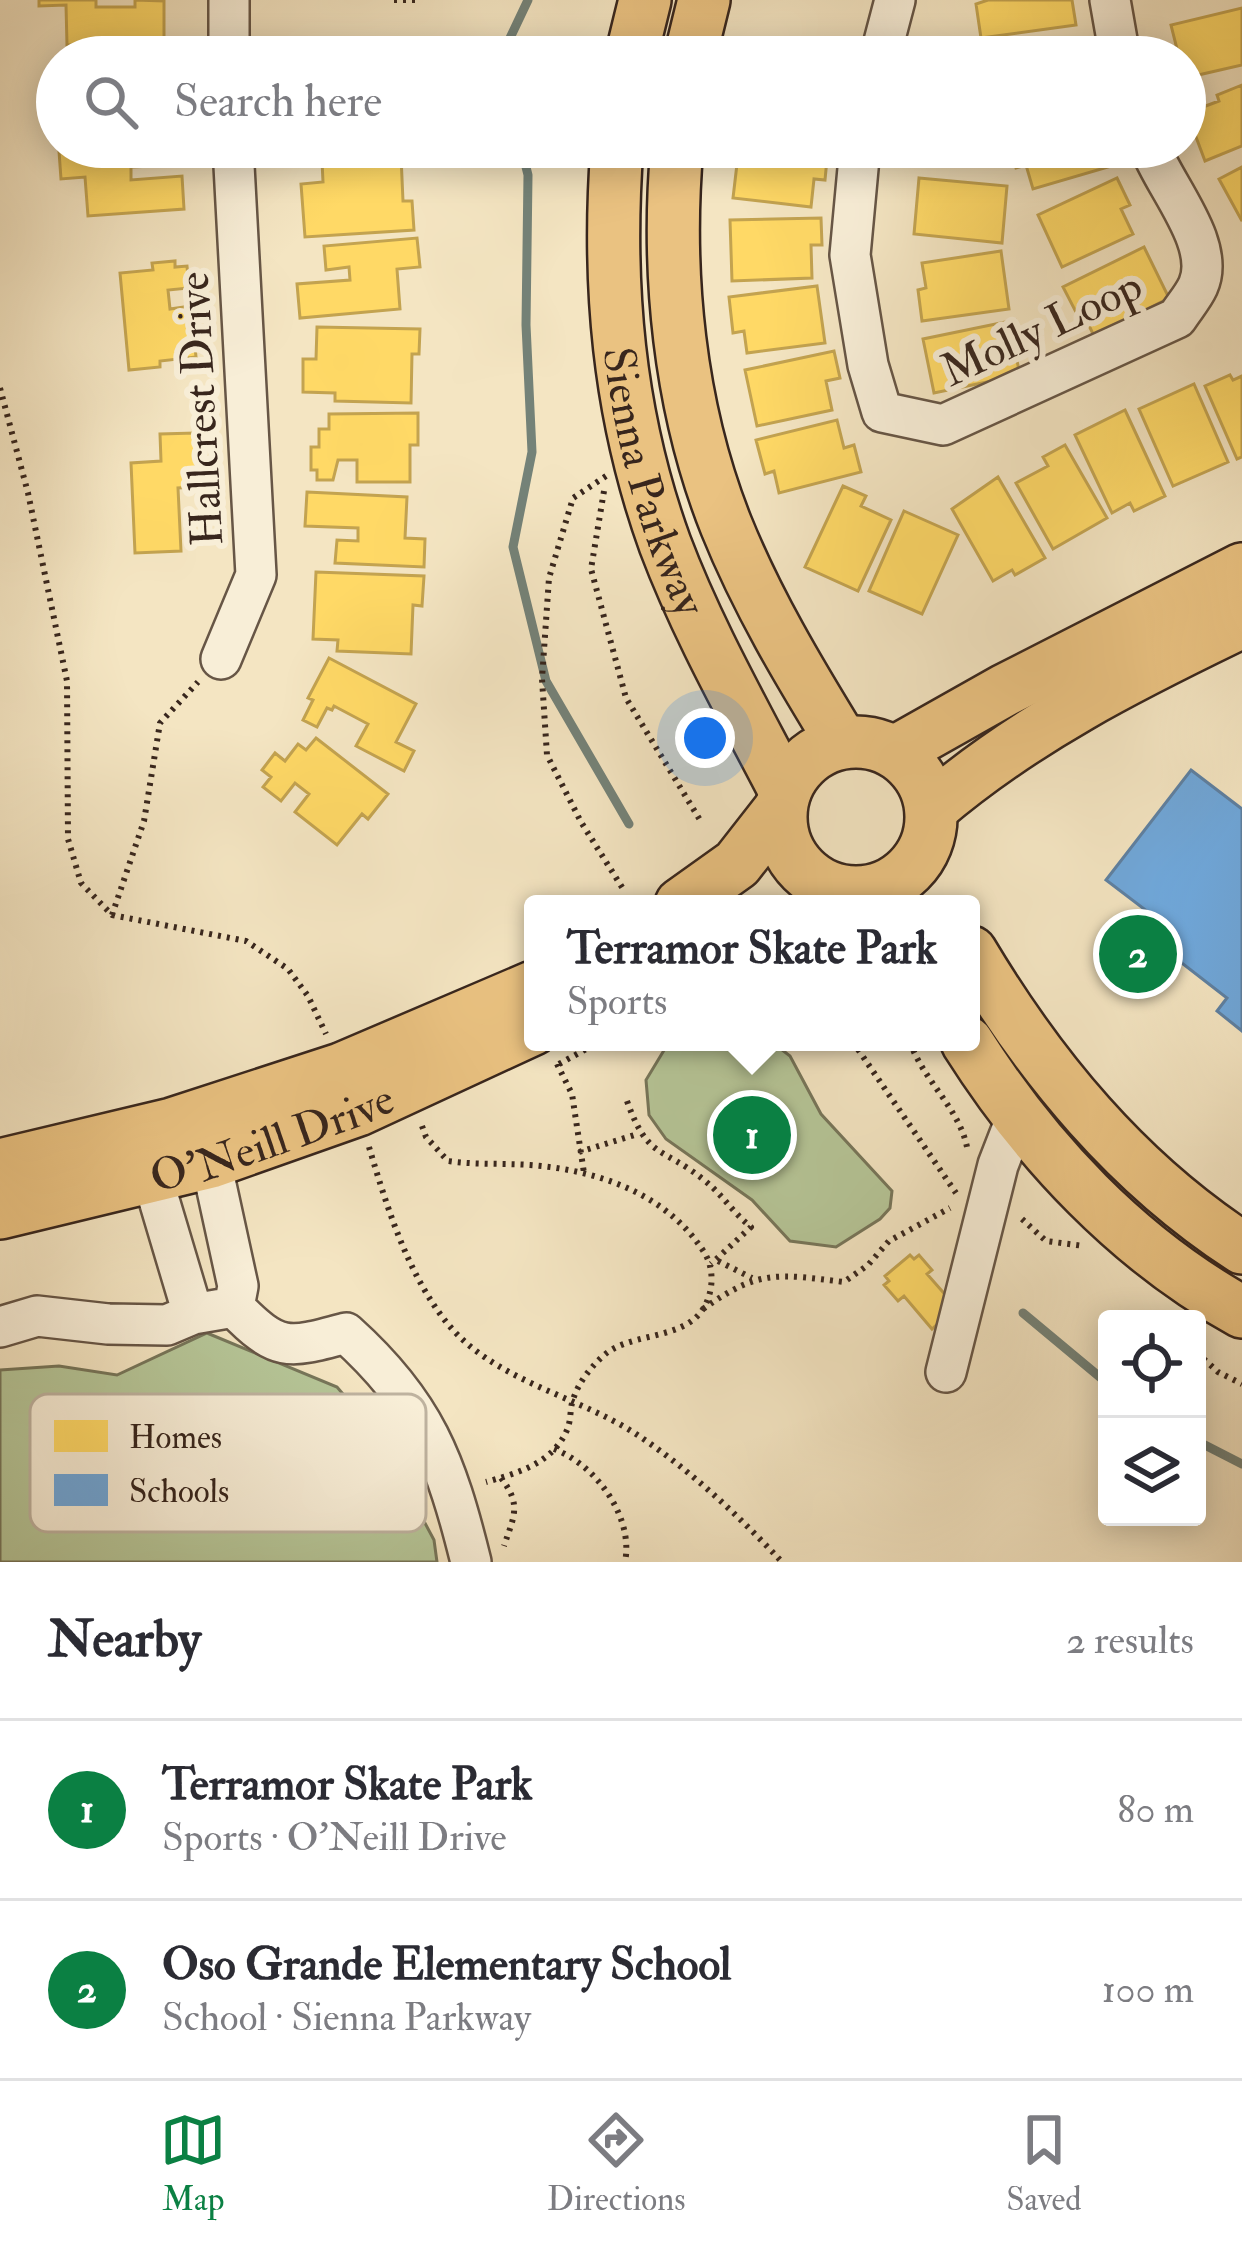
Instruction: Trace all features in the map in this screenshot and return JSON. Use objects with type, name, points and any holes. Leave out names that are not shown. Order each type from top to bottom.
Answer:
[{"type":"main road","points":[[637,36],[645,0]]},
{"type":"main road","points":[[695,36],[704,0]]},
{"type":"main road","name":"Sienna Parkway","points":[[616,168],[613,299],[635,442],[665,543],[783,800]]},
{"type":"main road","name":"Sienna Parkway","points":[[674,168],[670,225],[678,306],[693,410],[710,478],[768,616],[842,742]]},
{"type":"main road","points":[[895,752],[1242,569]]},
{"type":"main road","points":[[783,800],[787,850],[826,895],[892,884],[977,770],[1103,689],[1242,622]]},
{"type":"main road","points":[[694,895],[736,863],[808,760],[842,742],[860,741],[895,752],[926,787],[927,832],[940,895]]},
{"type":"main road","points":[[980,966],[1026,1037],[1081,1107],[1186,1212],[1242,1248]]},
{"type":"main road","name":"O'Neill Drive","points":[[0,1166],[145,1154],[211,1162],[524,992]]},
{"type":"main road","name":"O'Neill Drive","points":[[0,1213],[145,1154],[350,1089],[526,1051]]},
{"type":"main road","points":[[973,1051],[1017,1116],[1080,1188],[1153,1252],[1242,1312]]},
{"type":"street","points":[[229,0],[229,36]]},
{"type":"street","points":[[1110,0],[1116,36]]},
{"type":"street","points":[[882,36],[886,2]]},
{"type":"street","name":"Hallcrest Drive","points":[[221,659],[256,575],[234,168]]},
{"type":"street","name":"Molly Loop","points":[[858,168],[850,255],[868,365],[881,412],[943,425],[1178,318],[1201,282],[1199,237],[1158,168]]},
{"type":"street","points":[[946,1372],[998,1165],[1017,1116]]},
{"type":"street","points":[[145,1154],[193,1314]]},
{"type":"street","points":[[211,1162],[238,1286],[234,1307]]},
{"type":"street","points":[[0,1327],[37,1316],[167,1325],[193,1314],[234,1307]]},
{"type":"street","points":[[234,1307],[262,1336],[296,1346],[346,1334],[387,1370],[404,1394]]},
{"type":"street","points":[[426,1427],[454,1492],[471,1562]]},
{"type":"path","points":[[394,0],[420,0]]},
{"type":"path","points":[[0,388],[28,493],[67,681],[68,839],[81,883],[112,915],[247,940],[288,969],[308,996],[350,1089],[385,1198],[420,1283],[449,1326],[487,1359],[635,1433],[704,1488],[782,1562]]},
{"type":"path","points":[[626,892],[581,822],[547,755],[542,679],[549,578],[573,498],[607,476],[591,569],[626,698],[700,820]]},
{"type":"path","points":[[112,915],[144,821],[160,723],[221,659]]},
{"type":"path","points":[[547,1051],[572,1094],[584,1173]]},
{"type":"path","points":[[860,1051],[958,1195],[968,1184]]},
{"type":"path","points":[[913,1051],[967,1141],[968,1162]]},
{"type":"path","points":[[454,1492],[526,1471],[554,1449],[568,1428],[582,1378],[606,1352],[680,1326],[700,1312],[715,1263],[751,1227],[700,1176],[658,1154],[638,1133],[627,1101]]},
{"type":"path","points":[[422,1126],[448,1161],[524,1164],[584,1173],[659,1203],[715,1263],[752,1278]]},
{"type":"path","points":[[579,1152],[638,1133]]},
{"type":"path","points":[[1206,1361],[1242,1384]]},
{"type":"path","points":[[554,1449],[576,1457],[620,1512],[630,1539],[625,1562]]},
{"type":"path","points":[[500,1561],[516,1512],[514,1495],[501,1478]]},
{"type":"green space","points":[[664,1051],[784,1051],[821,1114],[892,1191],[890,1208],[836,1247],[790,1241],[752,1200],[666,1139],[649,1115],[646,1080]]},
{"type":"green space","points":[[207,1333],[337,1387],[343,1394],[30,1394],[30,1532],[426,1532],[426,1525],[437,1562],[0,1562],[0,1370],[59,1366],[117,1375]]},
{"type":"building: Homes","points":[[39,0],[96,0],[96,7],[164,1],[164,36],[67,36],[66,5],[39,6]]},
{"type":"building: Homes","points":[[1072,0],[1076,25],[981,36],[976,4]]},
{"type":"building: Homes","points":[[1242,8],[1242,65],[1206,73],[1206,36],[1174,36],[1171,25]]},
{"type":"building: Homes","points":[[1242,85],[1242,146],[1206,161],[1206,106],[1219,101],[1217,95]]},
{"type":"building: Homes","points":[[1242,167],[1242,221],[1219,179]]},
{"type":"building: Homes","points":[[60,168],[131,168],[131,180],[182,176],[184,209],[88,216],[85,177],[61,179]]},
{"type":"building: Homes","points":[[322,168],[402,168],[403,201],[412,201],[414,230],[305,237],[301,184],[323,182]]},
{"type":"building: Homes","points":[[737,168],[826,168],[825,180],[814,179],[811,207],[733,198]]},
{"type":"building: Homes","points":[[1027,168],[1105,168],[1033,189]]},
{"type":"building: Homes","points":[[919,178],[1007,186],[1002,243],[914,234]]},
{"type":"building: Homes","points":[[1117,178],[1130,205],[1121,209],[1133,234],[1062,267],[1038,215]]},
{"type":"building: Homes","points":[[821,218],[822,245],[811,245],[812,278],[732,281],[730,220]]},
{"type":"building: Homes","points":[[417,238],[420,267],[397,269],[400,309],[300,318],[297,284],[350,280],[349,267],[326,270],[324,246]]},
{"type":"building: Homes","points":[[1144,247],[1169,298],[1094,336],[1063,287]]},
{"type":"building: Homes","points":[[1001,251],[1009,309],[922,321],[918,290],[926,288],[922,263]]},
{"type":"building: Homes","points":[[175,261],[175,267],[187,266],[189,288],[168,290],[170,309],[191,306],[196,357],[129,370],[120,273],[153,270],[152,263]]},
{"type":"building: Homes","points":[[817,286],[825,343],[747,353],[744,331],[733,333],[729,297]]},
{"type":"building: Homes","points":[[1015,320],[1020,375],[934,393],[923,339]]},
{"type":"building: Homes","points":[[317,327],[420,329],[419,354],[412,354],[411,403],[335,401],[335,393],[303,392],[303,359],[316,359]]},
{"type":"building: Homes","points":[[834,351],[840,378],[826,381],[832,410],[757,426],[745,370]]},
{"type":"building: Homes","points":[[1230,375],[1233,380],[1242,376],[1242,457],[1237,459],[1205,386]]},
{"type":"building: Homes","points":[[1194,384],[1228,462],[1173,486],[1139,409]]},
{"type":"building: Homes","points":[[1125,410],[1165,496],[1134,511],[1130,503],[1112,513],[1075,435]]},
{"type":"building: Homes","points":[[418,413],[418,445],[410,445],[410,482],[357,482],[357,460],[338,460],[333,480],[317,480],[317,470],[311,470],[311,447],[319,447],[319,429],[329,429],[329,414]]},
{"type":"building: Homes","points":[[837,420],[844,448],[854,445],[861,472],[779,493],[774,471],[765,474],[756,440]]},
{"type":"building: Homes","points":[[195,433],[197,487],[178,488],[181,551],[135,553],[131,463],[161,461],[160,434]]},
{"type":"building: Homes","points":[[1065,445],[1107,518],[1053,549],[1016,483],[1048,466],[1043,457]]},
{"type":"building: Homes","points":[[998,477],[1045,558],[993,581],[952,509]]},
{"type":"building: Homes","points":[[843,486],[866,496],[861,506],[891,520],[858,591],[805,567]]},
{"type":"building: Homes","points":[[307,492],[407,497],[405,538],[425,539],[424,567],[335,563],[337,540],[358,541],[358,528],[305,526]]},
{"type":"building: Homes","points":[[904,511],[958,535],[922,614],[869,591]]},
{"type":"building: Homes","points":[[316,572],[424,576],[422,606],[413,605],[411,654],[337,651],[338,640],[313,639]]},
{"type":"building: Homes","points":[[329,658],[416,704],[396,742],[414,751],[404,771],[356,746],[368,724],[334,706],[327,708],[317,727],[303,720],[313,700],[308,698]]},
{"type":"building: Homes","points":[[316,738],[388,794],[368,819],[362,814],[337,845],[295,812],[309,794],[295,783],[281,801],[263,787],[271,777],[262,770],[275,753],[285,761],[298,744],[306,750]]},
{"type":"building: Homes","points":[[910,1255],[914,1259],[919,1255],[932,1270],[927,1274],[956,1307],[932,1329],[904,1296],[898,1301],[884,1285],[889,1281],[885,1276]]},
{"type":"building: Schools","points":[[1191,770],[1242,809],[1242,1031],[1217,1011],[1227,998],[1165,950],[1177,934],[1106,880]]},
{"type":"waterway","points":[[511,36],[528,0]]},
{"type":"waterway","points":[[526,168],[532,452],[513,547],[546,681],[629,824]]},
{"type":"waterway","points":[[1023,1313],[1098,1376]]},
{"type":"waterway","points":[[1206,1446],[1242,1464]]},
{"type":"place","name":"Oso Grande Elementary School","points":[[1138,954]]},
{"type":"place","name":"Terramor Skate Park","points":[[752,1135]]}]
